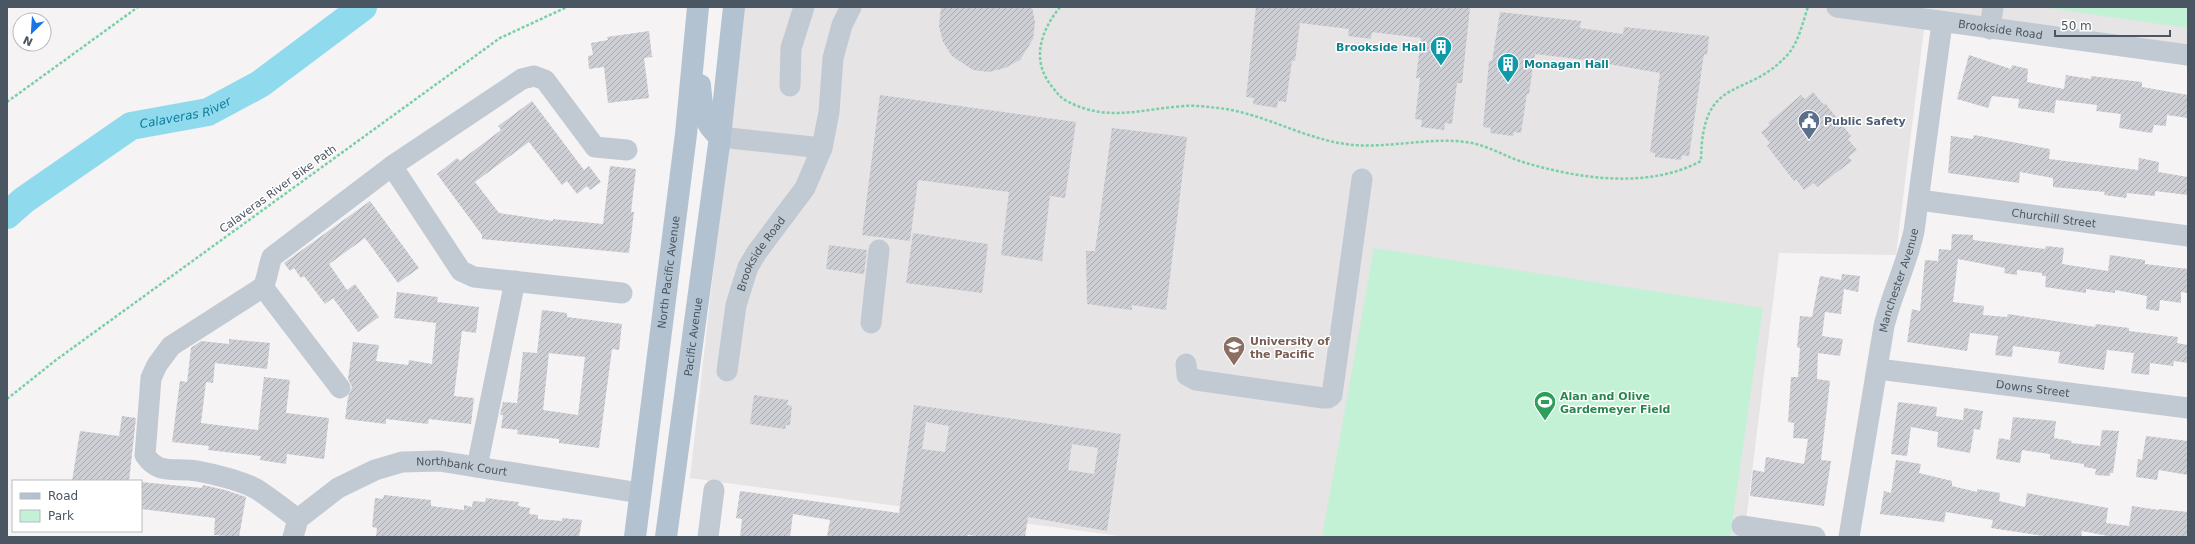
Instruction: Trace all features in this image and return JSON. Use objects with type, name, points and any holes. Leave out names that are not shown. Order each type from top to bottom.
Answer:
[{"type":"main road","points":[[720,137],[734,7]]},
{"type":"main road","points":[[697,16],[702,106],[705,119],[710,129],[720,137]]},
{"type":"main road","name":"North Pacific Avenue","points":[[635,537],[686,134],[697,16]]},
{"type":"main road","name":"Pacific Avenue","points":[[666,537],[720,137]]},
{"type":"main road","points":[[640,494],[653,504],[659,515],[660,537]]},
{"type":"street","points":[[790,86],[791,48],[804,7]]},
{"type":"street","name":"Brookside Road","points":[[727,371],[736,305],[748,267],[757,252],[794,206],[805,188],[822,148],[829,112],[833,58],[842,25],[851,7]]},
{"type":"street","name":"Brookside Road","points":[[1837,7],[1942,23],[2188,55]]},
{"type":"street","points":[[1990,29],[1993,7]]},
{"type":"street","name":"Manchester Avenue","points":[[1849,537],[1889,305],[1909,255],[1919,200],[1942,23]]},
{"type":"street","points":[[295,528],[257,490],[196,471],[161,469],[151,464],[145,454],[151,378],[157,365],[171,346],[263,287],[268,277],[268,267],[272,257],[392,166],[522,79],[534,76],[545,80],[595,147],[627,150]]},
{"type":"street","points":[[720,137],[822,148]]},
{"type":"street","points":[[392,166],[461,271],[474,277],[622,293]]},
{"type":"street","points":[[1186,364],[1187,375],[1196,380],[1323,398],[1328,398],[1332,395],[1362,179]]},
{"type":"street","name":"Churchill Street","points":[[1919,200],[2188,236]]},
{"type":"street","points":[[871,323],[879,250]]},
{"type":"street","points":[[477,467],[515,281]]},
{"type":"street","points":[[263,287],[340,388]]},
{"type":"street","name":"Downs Street","points":[[1878,369],[2188,408]]},
{"type":"street","name":"Northbank Court","points":[[295,528],[338,488],[375,470],[402,462],[439,460],[640,494]]},
{"type":"street","points":[[708,537],[714,490]]},
{"type":"street","points":[[1742,526],[1815,537]]},
{"type":"path","points":[[7,102],[138,7]]},
{"type":"path","name":"Calaveras River Bike Path","points":[[7,399],[63,355],[500,38],[567,7]]},
{"type":"path","points":[[1060,7],[1048,22],[1041,43],[1039,63],[1048,82],[1063,99],[1086,109],[1112,114],[1133,114],[1186,105],[1221,108],[1245,114],[1292,131],[1354,145],[1447,141],[1472,143],[1524,162],[1572,174],[1615,178],[1643,178],[1668,174],[1685,169],[1701,161],[1701,138],[1714,103],[1727,92],[1775,66],[1790,52],[1808,7]]},
{"type":"shaded area","name":"University of the Pacific","points":[[743,7],[2188,7],[2188,61],[1924,29],[1896,255],[1779,253],[1744,537],[1127,537],[690,478]]},
{"type":"green space","points":[[2041,7],[2188,7],[2188,28]]},
{"type":"green space","name":"Alan and Olive Gardemeyer Field","points":[[1374,248],[1763,308],[1730,537],[1322,537]]},
{"type":"building","points":[[941,7],[1032,7],[1035,22],[1033,39],[1020,60],[1005,68],[989,72],[973,70],[952,56],[943,42],[939,26]]},
{"type":"building","name":"Brookside Hall","points":[[1256,7],[1470,8],[1462,83],[1457,83],[1452,124],[1445,123],[1444,130],[1421,127],[1422,120],[1415,119],[1420,78],[1416,78],[1421,38],[1372,32],[1371,39],[1348,36],[1349,29],[1300,23],[1295,61],[1292,61],[1286,102],[1278,101],[1277,108],[1253,104],[1254,98],[1246,97]]},
{"type":"building","name":"Monagan Hall","points":[[1500,12],[1581,21],[1580,28],[1623,34],[1624,27],[1709,36],[1707,55],[1704,54],[1689,156],[1682,155],[1681,160],[1655,157],[1655,153],[1650,152],[1660,73],[1585,60],[1535,54],[1521,133],[1514,132],[1513,136],[1490,133],[1491,128],[1483,127],[1489,61],[1492,61]]},
{"type":"building","points":[[649,31],[652,57],[644,58],[649,98],[608,103],[604,67],[589,69],[588,56],[593,55],[591,43],[608,40],[607,37]]},
{"type":"building","points":[[1969,55],[2011,69],[2012,65],[2028,69],[2027,82],[2064,89],[2066,75],[2091,79],[2091,76],[2142,82],[2142,87],[2188,95],[2188,118],[2167,115],[2166,126],[2154,125],[2152,133],[2119,128],[2121,114],[2096,111],[2097,105],[2056,100],[2054,113],[2018,108],[2019,99],[1992,96],[1988,108],[1957,99]]},
{"type":"building","name":"Public Safety","points":[[1813,92],[1824,105],[1825,103],[1851,136],[1848,139],[1857,150],[1848,157],[1852,161],[1817,187],[1814,183],[1804,190],[1796,179],[1794,181],[1767,146],[1770,143],[1761,132],[1770,125],[1768,123],[1801,95],[1805,99]]},
{"type":"building","points":[[880,95],[1076,122],[1065,198],[1050,196],[1042,261],[1001,255],[1009,192],[918,180],[910,241],[862,235]]},
{"type":"building","points":[[532,101],[584,170],[589,166],[601,182],[590,190],[587,186],[577,194],[567,181],[562,185],[529,142],[475,182],[499,213],[553,221],[553,219],[603,224],[610,166],[636,169],[631,212],[634,212],[629,253],[482,239],[482,235],[437,174],[457,158],[460,161],[501,130],[498,126]]},
{"type":"building","points":[[1112,128],[1187,137],[1166,310],[1132,305],[1132,310],[1087,304],[1086,251],[1095,251]]},
{"type":"building","points":[[1974,135],[2050,149],[2049,159],[2138,170],[2139,158],[2159,162],[2158,172],[2188,177],[2188,195],[2155,191],[2155,196],[2127,193],[2126,198],[2104,195],[2105,192],[2053,187],[2053,178],[2020,172],[2019,183],[1948,173],[1951,136],[1973,139]]},
{"type":"building","points":[[370,201],[419,268],[398,283],[365,238],[329,264],[347,290],[355,284],[379,317],[358,332],[333,298],[325,304],[304,276],[301,278],[294,268],[290,271],[284,263]]},
{"type":"building","points":[[913,233],[988,244],[982,293],[906,283]]},
{"type":"building","points":[[1952,234],[1973,235],[1973,240],[2045,249],[2046,246],[2064,248],[2062,264],[2108,271],[2110,255],[2145,260],[2145,264],[2188,269],[2188,293],[2181,292],[2181,303],[2160,300],[2159,311],[2146,309],[2147,296],[2115,290],[2115,293],[2086,289],[2086,293],[2045,287],[2046,276],[2042,276],[2042,273],[2017,270],[2017,275],[2004,273],[2005,268],[1958,259],[1953,302],[1984,306],[1983,315],[2007,317],[2008,314],[2095,327],[2096,324],[2129,328],[2129,331],[2178,337],[2177,343],[2188,345],[2188,363],[2174,361],[2173,366],[2150,363],[2149,375],[2131,373],[2134,353],[2107,350],[2104,370],[2058,363],[2060,352],[2013,346],[2012,357],[1995,355],[1998,336],[1970,333],[1967,351],[1907,342],[1912,309],[1920,311],[1925,260],[1938,261],[1939,249],[1951,250]]},
{"type":"building","points":[[829,245],[867,250],[864,274],[826,269]]},
{"type":"building","points":[[1842,274],[1860,276],[1858,292],[1844,289],[1841,314],[1825,312],[1822,336],[1843,339],[1840,356],[1818,353],[1817,379],[1830,381],[1821,460],[1831,461],[1824,506],[1750,496],[1753,470],[1764,472],[1766,457],[1804,464],[1808,439],[1793,438],[1794,423],[1788,422],[1791,377],[1798,377],[1800,348],[1797,347],[1800,316],[1812,317],[1820,276],[1841,280]]},
{"type":"building","points":[[397,292],[438,297],[437,302],[479,307],[476,333],[462,331],[454,396],[474,398],[471,424],[429,419],[428,424],[386,419],[386,424],[345,419],[348,397],[352,387],[348,379],[353,342],[379,345],[376,361],[408,365],[409,360],[432,364],[436,323],[394,318]]},
{"type":"building","points":[[542,310],[567,313],[567,317],[622,324],[619,350],[612,349],[599,448],[559,443],[559,439],[517,434],[518,430],[501,428],[503,415],[500,415],[503,402],[517,403],[523,352],[537,353]],"holes":[[[549,353],[585,357],[578,415],[543,410]]]},
{"type":"building","points":[[229,339],[270,343],[267,369],[215,363],[213,383],[206,382],[201,423],[258,430],[264,377],[290,380],[286,413],[329,418],[324,459],[287,454],[286,464],[260,460],[261,456],[208,450],[209,446],[172,442],[180,381],[187,382],[191,348],[201,341],[229,344]]},
{"type":"building","points":[[754,395],[788,400],[787,405],[792,406],[790,425],[786,425],[785,429],[750,424]]},
{"type":"building","points":[[1898,402],[1937,407],[1936,416],[1963,420],[1964,408],[1983,411],[1980,430],[1974,429],[1970,453],[1937,447],[1938,432],[1911,427],[1907,456],[1891,454]]},
{"type":"building","points":[[914,405],[1121,434],[1107,531],[1028,517],[1025,537],[984,537],[968,535],[968,537],[827,537],[830,520],[793,514],[790,537],[740,537],[742,519],[736,518],[740,491],[899,513]],"holes":[[[926,422],[949,426],[945,452],[922,449]],[[1072,444],[1098,448],[1094,474],[1068,470]]]},
{"type":"building","points":[[122,416],[136,418],[129,480],[72,480],[80,431],[119,436]]},
{"type":"building","points":[[2013,417],[2056,421],[2054,438],[2072,441],[2071,443],[2100,446],[2102,430],[2119,431],[2113,473],[2110,473],[2110,476],[2095,475],[2096,469],[2084,467],[2084,464],[2050,459],[2050,454],[2022,450],[2020,463],[1996,459],[1999,438],[2010,440]]},
{"type":"building","points":[[2146,436],[2188,441],[2188,475],[2159,470],[2157,480],[2136,477],[2138,459],[2142,460]]},
{"type":"building","points":[[1896,460],[1921,464],[1919,473],[1952,481],[1952,486],[1977,492],[1977,489],[2000,493],[1999,501],[2025,507],[2027,493],[2108,508],[2106,523],[2129,526],[2132,506],[2188,512],[2188,537],[2113,537],[2082,531],[2081,537],[2050,537],[1991,528],[1993,520],[1946,512],[1944,522],[1880,514],[1884,491],[1891,493]]},
{"type":"building","points":[[142,482],[202,488],[203,485],[246,497],[239,537],[214,535],[215,518],[142,509]]},
{"type":"building","points":[[384,495],[431,500],[431,506],[464,510],[464,505],[472,507],[473,501],[485,502],[486,498],[519,502],[518,506],[530,508],[529,514],[538,515],[538,519],[562,521],[562,518],[582,520],[579,537],[376,537],[377,528],[372,527],[375,498],[383,499]]},
{"type":"waterway","name":"Calaveras River","points":[[7,215],[24,200],[131,126],[208,112],[260,84],[363,7]]},
{"type":"place","name":"Brookside Hall","points":[[1441,66]]},
{"type":"place","name":"Monagan Hall","points":[[1508,84]]},
{"type":"place","name":"Public Safety","points":[[1809,140]]},
{"type":"place","name":"University of the Pacific","points":[[1234,366]]},
{"type":"place","name":"Alan and Olive Gardemeyer Field","points":[[1545,422]]}]
